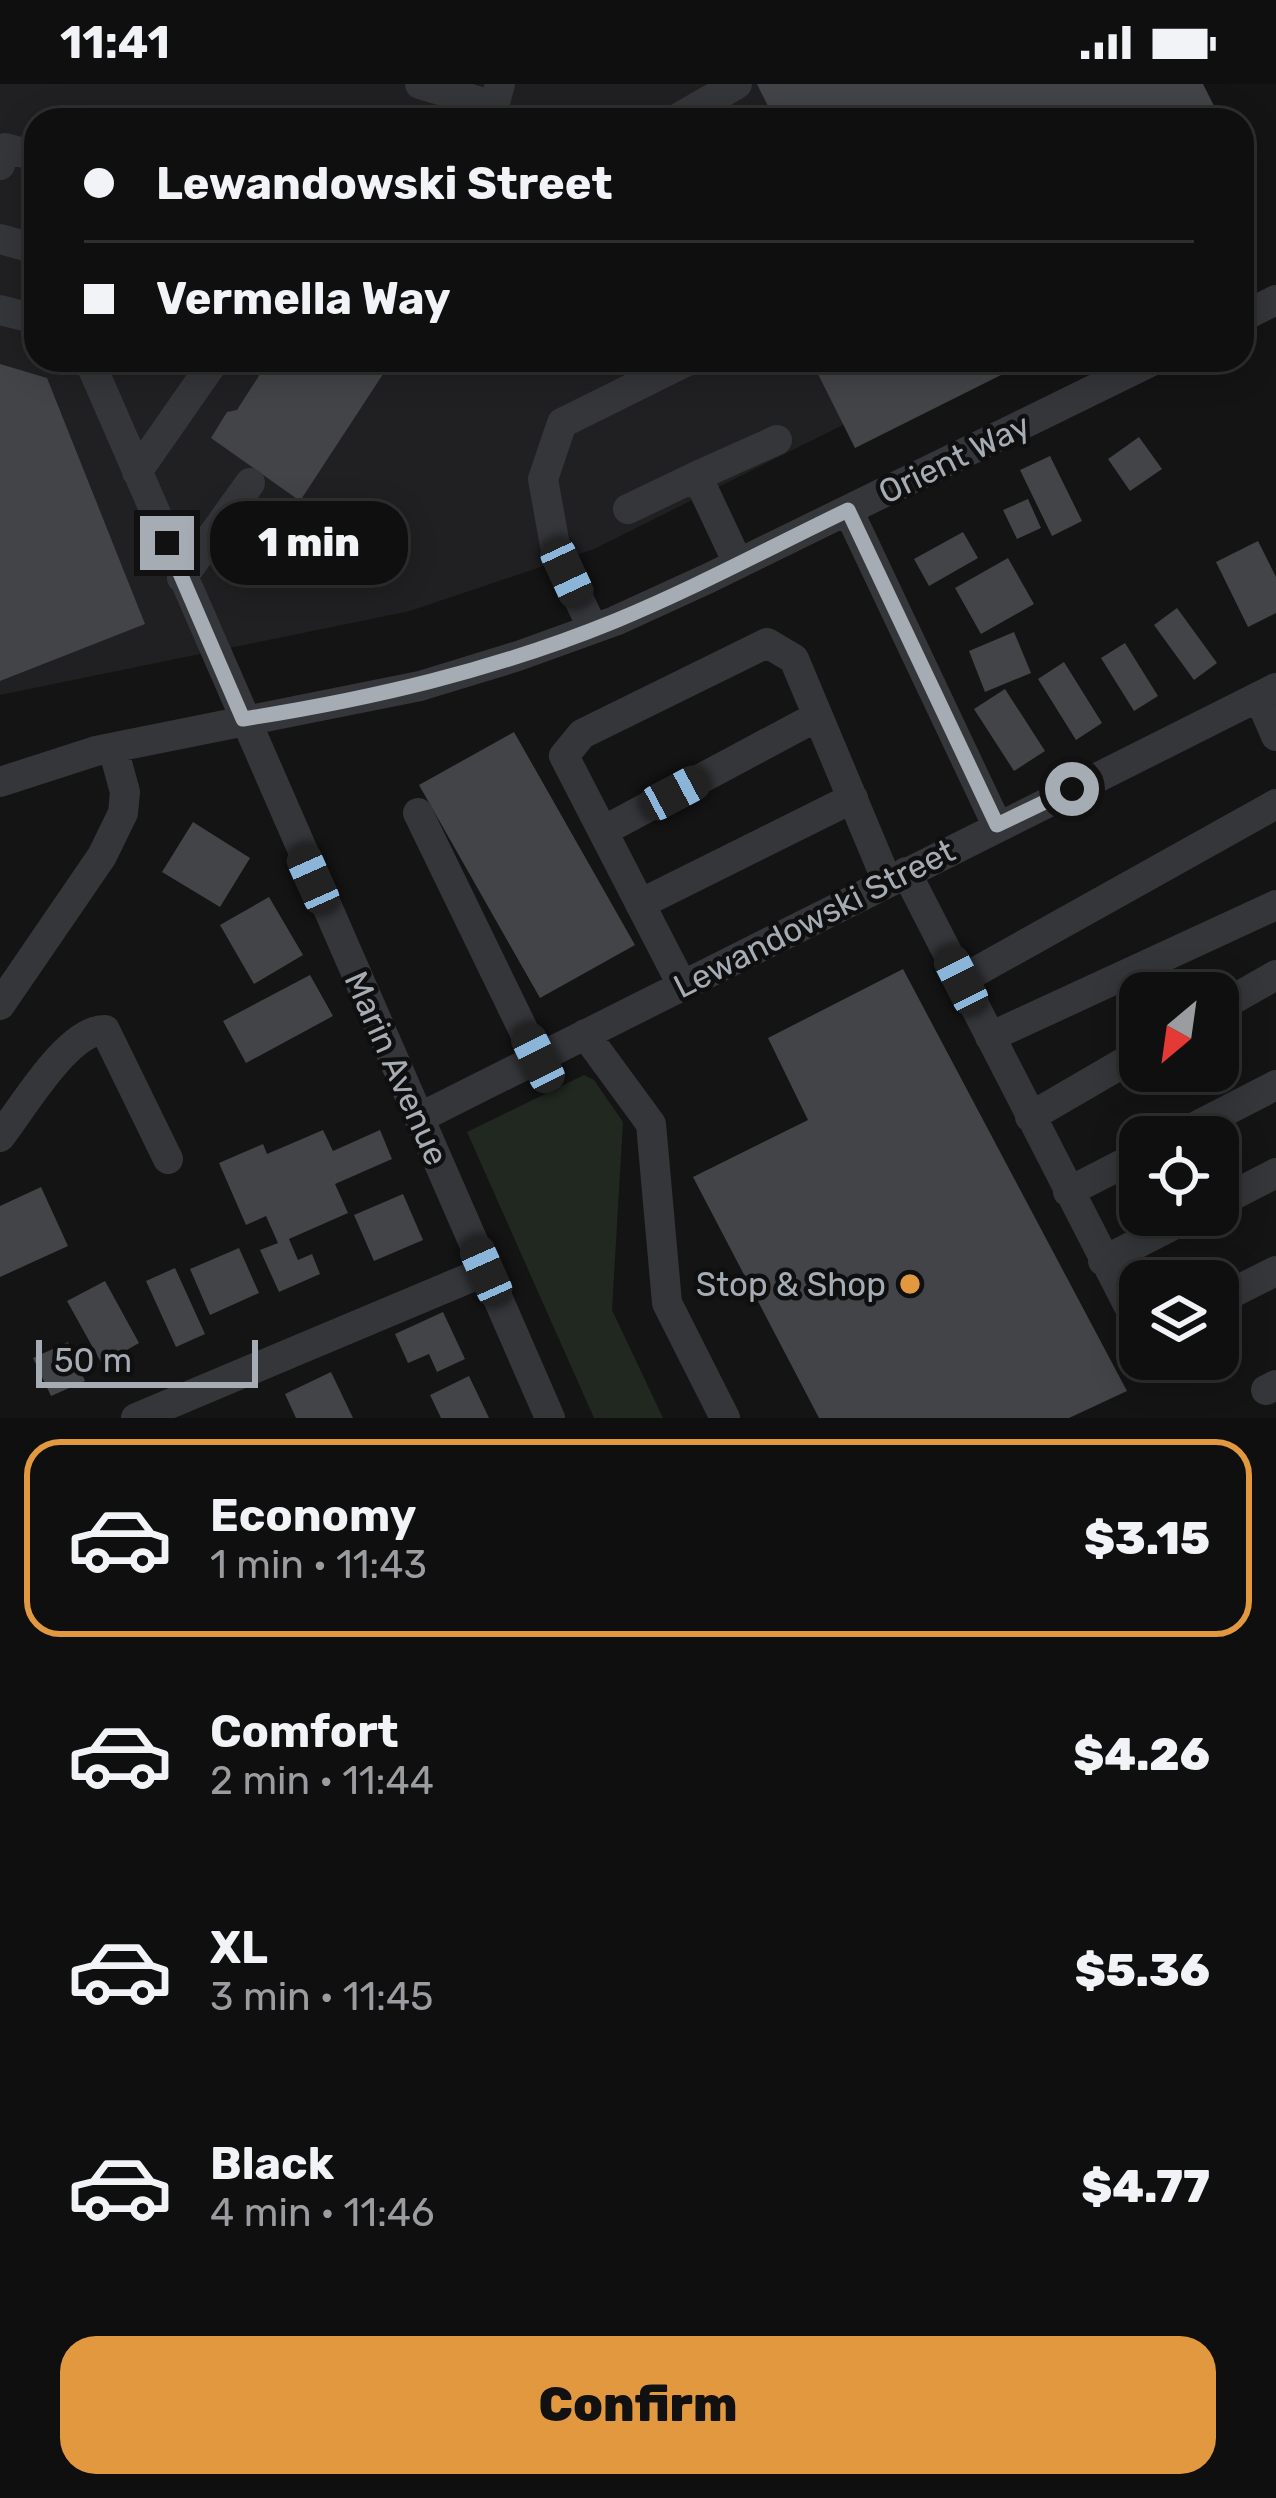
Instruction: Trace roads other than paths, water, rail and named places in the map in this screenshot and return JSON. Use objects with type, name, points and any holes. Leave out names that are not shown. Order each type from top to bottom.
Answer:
[{"type":"street","points":[[420,84],[494,106],[500,84]]},
{"type":"street","points":[[696,108],[737,84]]},
{"type":"street","points":[[0,165],[5,148],[24,153]]},
{"type":"street","name":"Marin Avenue","points":[[94,372],[550,1418]]},
{"type":"street","points":[[137,472],[207,372]]},
{"type":"street","points":[[592,629],[556,551],[543,479],[562,423],[638,372]]},
{"type":"street","name":"Orient Way","points":[[0,782],[113,748],[420,686],[592,629],[739,563],[1130,372]]},
{"type":"street","points":[[628,509],[777,440]]},
{"type":"street","points":[[697,476],[739,563]]},
{"type":"street","points":[[182,578],[250,483]]},
{"type":"street","points":[[848,510],[997,825]]},
{"type":"street","points":[[682,985],[564,755],[582,734],[767,643],[794,659],[853,799],[961,980],[1119,1290]]},
{"type":"street","points":[[1268,692],[1276,736]]},
{"type":"street","name":"Lewandowski Street","points":[[419,1118],[1268,692]]},
{"type":"street","points":[[603,832],[818,716]]},
{"type":"street","points":[[0,1005],[102,856],[123,813],[125,792],[113,748]]},
{"type":"street","points":[[640,904],[853,799]]},
{"type":"street","points":[[961,980],[1276,804]]},
{"type":"street","points":[[418,813],[538,1058]]},
{"type":"street","points":[[990,1037],[1276,905]]},
{"type":"street","points":[[1239,996],[1276,975]]},
{"type":"street","points":[[0,1137],[58,1057],[95,1030],[105,1030],[168,1159]]},
{"type":"street","points":[[584,1034],[651,1124],[667,1304],[725,1418]]},
{"type":"street","points":[[1030,1117],[1119,1065]]},
{"type":"street","points":[[1216,1116],[1276,1085]]},
{"type":"street","points":[[1068,1192],[1119,1166]]},
{"type":"street","points":[[1239,1192],[1276,1173]]},
{"type":"street","points":[[1103,1261],[1152,1236]]},
{"type":"street","points":[[136,1418],[486,1271]]},
{"type":"street","points":[[1239,1290],[1276,1271]]},
{"type":"place","name":"Stop & Shop","points":[[910,1284]]}]
